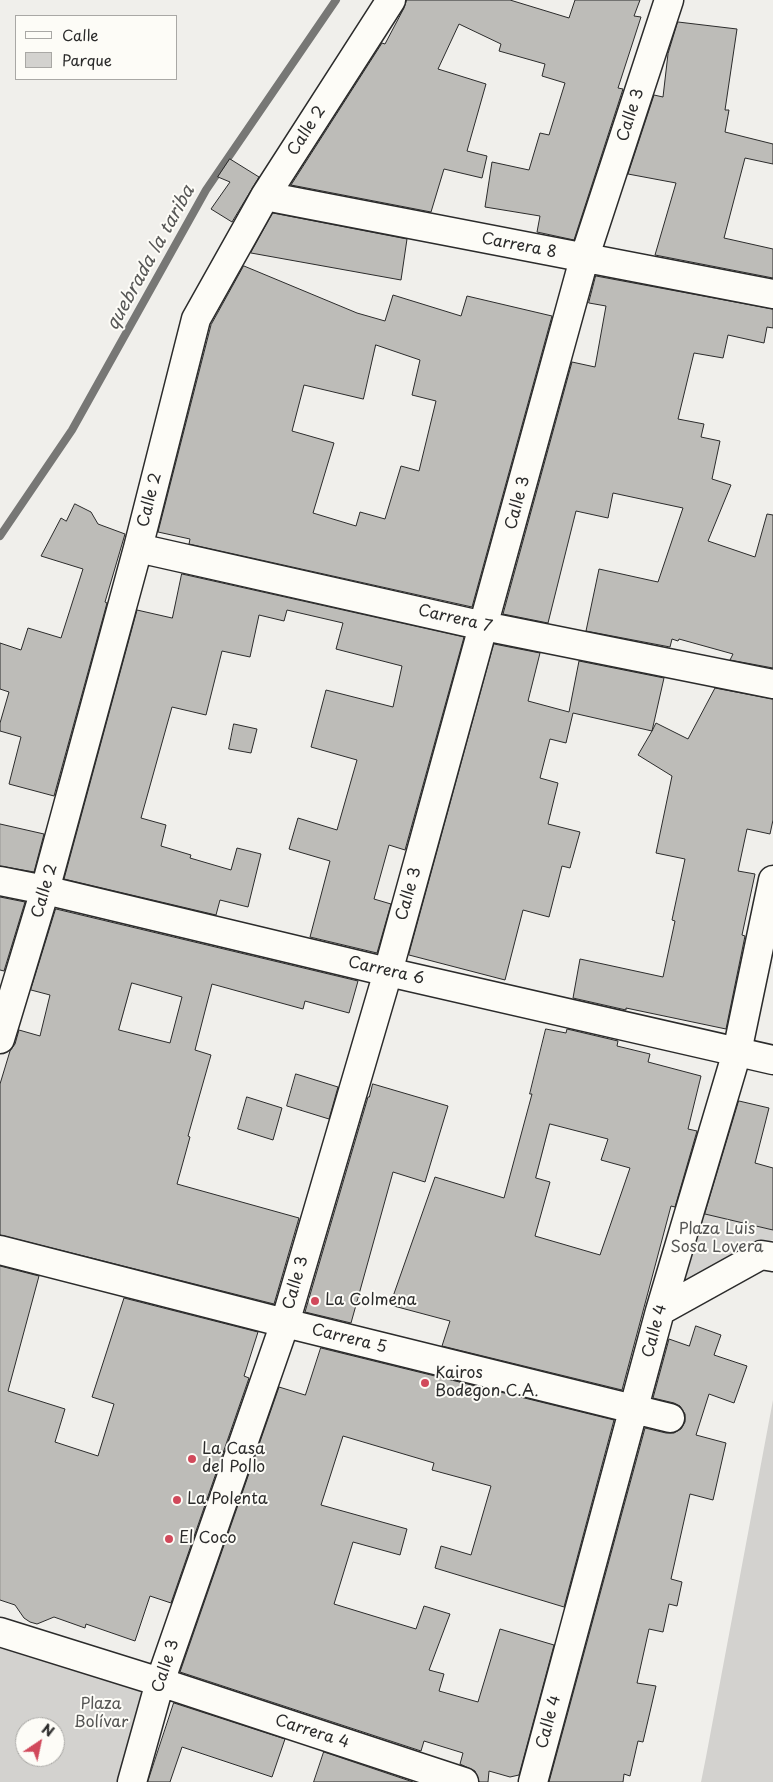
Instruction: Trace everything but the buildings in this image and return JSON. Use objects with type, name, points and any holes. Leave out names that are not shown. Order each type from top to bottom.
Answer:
[{"type":"street","name":"Calle 2","points":[[0,1039],[45,890],[138,548],[196,320],[265,196],[391,0]]},
{"type":"street","name":"Calle 3","points":[[132,1782],[160,1682],[285,1323],[388,972],[584,259],[669,0]]},
{"type":"street","name":"Carrera 8","points":[[265,196],[773,294]]},
{"type":"street","name":"Carrera 7","points":[[138,548],[484,626],[773,684]]},
{"type":"street","name":"Calle 4","points":[[533,1782],[660,1311],[737,1052],[773,880]]},
{"type":"street","name":"Carrera 6","points":[[0,881],[773,1060]]},
{"type":"street","name":"Carrera 5","points":[[0,1250],[670,1418]]},
{"type":"street","points":[[660,1311],[761,1255],[773,1257]]},
{"type":"street","name":"Carrera 4","points":[[0,1632],[160,1682],[464,1782]]},
{"type":"green space","name":"Plaza Luis Sosa Lovera","points":[[702,1213],[773,1230],[773,1240],[731,1255],[679,1287]]},
{"type":"green space","points":[[773,1400],[773,1782],[701,1782],[706,1757]]},
{"type":"green space","name":"Plaza Bolívar","points":[[0,1632],[160,1682],[132,1782],[0,1782]]},
{"type":"waterway","name":"quebrada la tariba","points":[[0,536],[72,430],[206,190],[336,0]]},
{"type":"place","name":"La Colmena","points":[[315,1301]]},
{"type":"place","name":"Kairos Bodegon C.A.","points":[[425,1383]]},
{"type":"place","name":"La Casa del Pollo","points":[[192,1459]]},
{"type":"place","name":"La Polenta","points":[[177,1500]]},
{"type":"place","name":"El Coco","points":[[169,1539]]}]
